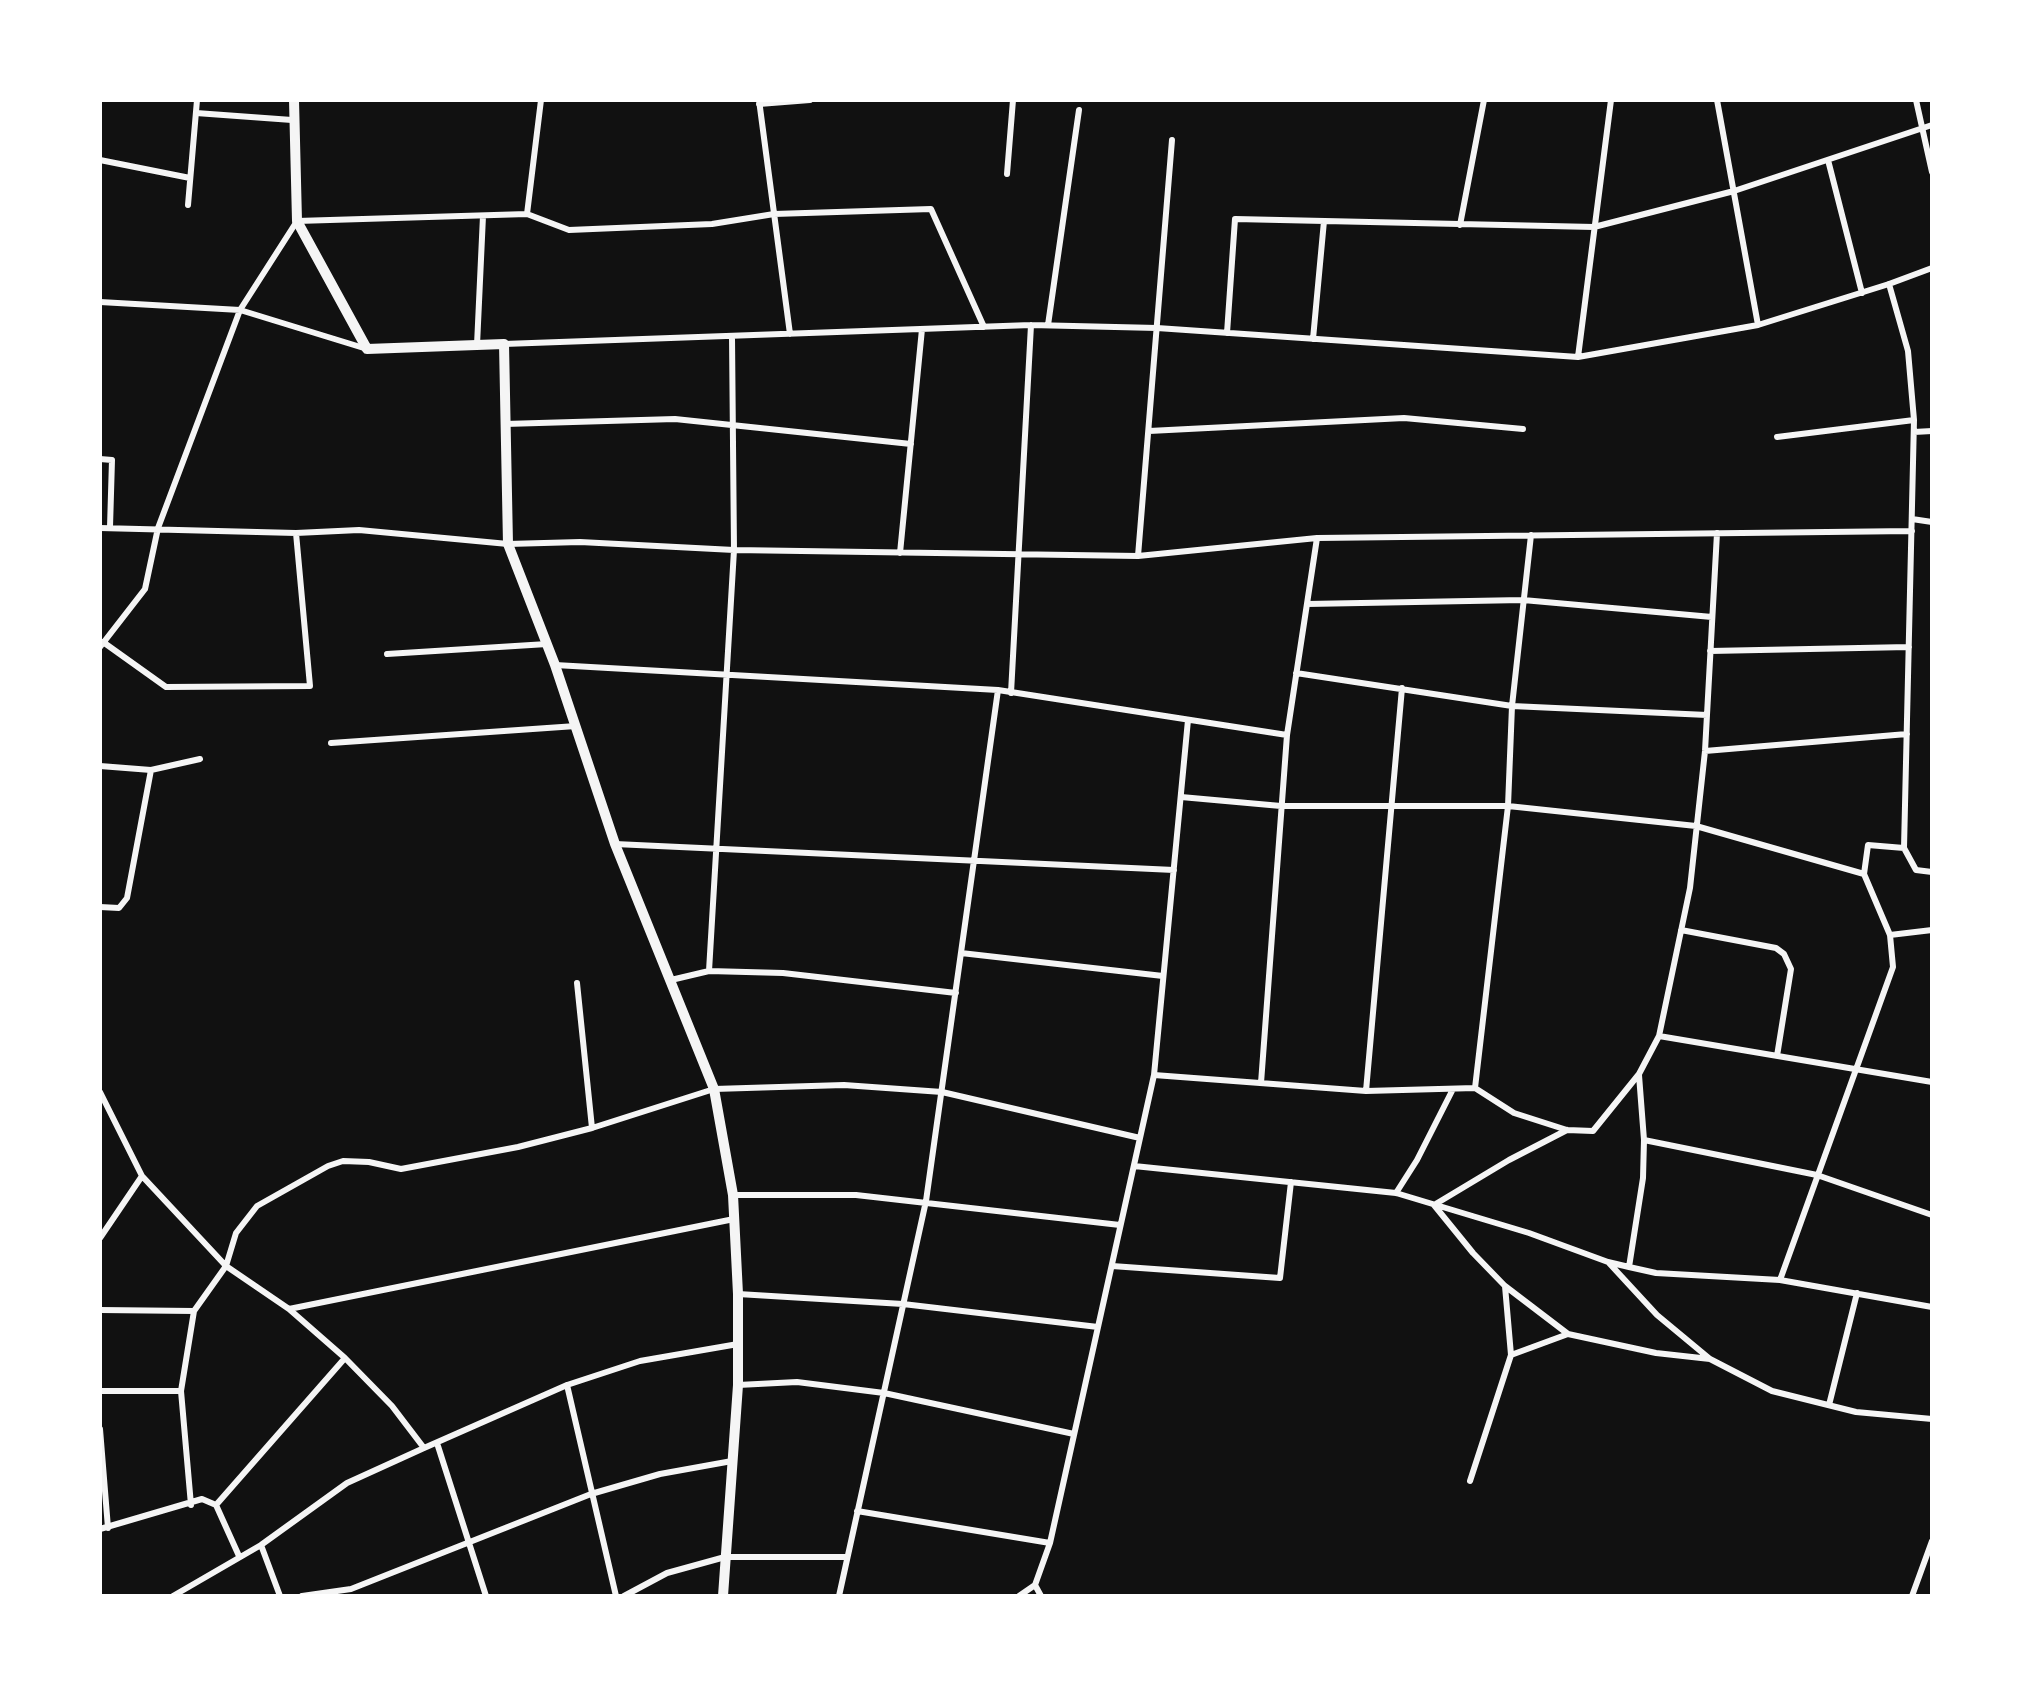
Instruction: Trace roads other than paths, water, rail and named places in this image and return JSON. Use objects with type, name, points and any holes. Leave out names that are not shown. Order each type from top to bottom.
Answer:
[{"type":"street","points":[[188,205],[197,100]]},
{"type":"street","points":[[294,100],[292,120],[297,221],[367,349]]},
{"type":"street","points":[[527,214],[541,100]]},
{"type":"street","points":[[790,334],[759,102],[810,100]]},
{"type":"street","points":[[1007,174],[1013,100]]},
{"type":"street","points":[[1460,225],[1484,100]]},
{"type":"street","points":[[1578,357],[1611,100]]},
{"type":"street","points":[[1717,100],[1758,326]]},
{"type":"street","points":[[1916,100],[1932,172]]},
{"type":"street","points":[[1048,325],[1078,110]]},
{"type":"street","points":[[196,113],[292,120]]},
{"type":"street","points":[[1227,333],[1236,219],[1594,227],[1734,191],[1932,125]]},
{"type":"street","points":[[1138,556],[1172,140]]},
{"type":"street","points":[[100,160],[190,178]]},
{"type":"street","points":[[1828,160],[1862,293]]},
{"type":"street","points":[[297,221],[527,214],[570,230],[712,224],[774,214],[931,209],[984,327]]},
{"type":"street","points":[[477,345],[483,216]]},
{"type":"street","points":[[296,532],[310,686],[166,687],[102,644],[145,589],[158,528],[240,310],[297,221]]},
{"type":"street","points":[[1313,339],[1324,221]]},
{"type":"street","points":[[100,302],[240,310],[367,349],[1048,325],[1157,328],[1578,357],[1758,326],[1932,268]]},
{"type":"street","points":[[1889,284],[1908,351],[1914,420],[1904,848],[1916,870],[1932,872]]},
{"type":"street","points":[[1011,693],[1031,325]]},
{"type":"street","points":[[900,553],[922,329]]},
{"type":"street","points":[[709,971],[714,848],[734,550],[732,337]]},
{"type":"street","points":[[504,344],[508,544],[555,665],[615,844],[714,1089],[733,1195],[738,1294],[738,1385],[723,1596]]},
{"type":"street","points":[[1149,431],[1404,418],[1523,429]]},
{"type":"street","points":[[505,423],[675,419],[911,444]]},
{"type":"street","points":[[1777,437],[1914,420]]},
{"type":"street","points":[[1914,432],[1932,431]]},
{"type":"street","points":[[100,459],[112,460],[110,527]]},
{"type":"street","points":[[1912,519],[1932,522]]},
{"type":"street","points":[[100,528],[296,532],[359,530],[508,544],[580,542],[734,550],[1138,556],[1317,538],[1911,531]]},
{"type":"street","points":[[1154,1075],[1366,1091],[1475,1088],[1514,1113],[1567,1131],[1593,1131],[1639,1074],[1659,1036],[1690,888],[1705,751],[1717,533]]},
{"type":"street","points":[[1475,1088],[1508,806],[1512,706],[1531,535]]},
{"type":"street","points":[[1261,1083],[1287,735],[1317,538]]},
{"type":"street","points":[[1307,604],[1524,600],[1712,617]]},
{"type":"street","points":[[387,654],[547,644]]},
{"type":"street","points":[[1710,651],[1909,647]]},
{"type":"street","points":[[555,665],[998,690],[1287,735]]},
{"type":"street","points":[[1296,673],[1512,706],[1707,715]]},
{"type":"street","points":[[1366,1091],[1402,688]]},
{"type":"street","points":[[839,1596],[926,1201],[998,690]]},
{"type":"street","points":[[1019,1596],[1035,1585],[1050,1543],[1154,1075],[1188,720]]},
{"type":"street","points":[[331,743],[576,726]]},
{"type":"street","points":[[1705,751],[1907,734]]},
{"type":"street","points":[[100,766],[151,770],[200,759]]},
{"type":"street","points":[[100,907],[119,908],[127,898],[151,770]]},
{"type":"street","points":[[1181,797],[1281,806],[1508,806],[1696,826],[1864,874]]},
{"type":"street","points":[[615,844],[1174,870]]},
{"type":"street","points":[[1780,1280],[1893,967],[1890,935],[1864,874],[1868,845],[1904,848]]},
{"type":"street","points":[[1681,930],[1776,948],[1784,954],[1791,969],[1777,1056]]},
{"type":"street","points":[[1890,935],[1932,930]]},
{"type":"street","points":[[961,953],[1163,976]]},
{"type":"street","points":[[671,980],[709,971],[783,973],[956,993]]},
{"type":"street","points":[[577,983],[592,1128]]},
{"type":"street","points":[[1659,1036],[1932,1082]]},
{"type":"street","points":[[1629,1267],[1643,1178],[1644,1140],[1639,1074]]},
{"type":"street","points":[[191,1505],[181,1391],[194,1311],[226,1266],[236,1233],[257,1206],[328,1166],[343,1161],[401,1169],[518,1147],[592,1128],[714,1089],[844,1085],[942,1092],[1140,1138]]},
{"type":"street","points":[[1396,1193],[1417,1160],[1453,1089]]},
{"type":"street","points":[[100,1092],[142,1176],[226,1266],[289,1309],[345,1358],[392,1406],[424,1448]]},
{"type":"street","points":[[1434,1205],[1509,1160],[1567,1131]]},
{"type":"street","points":[[1644,1140],[1817,1175],[1932,1215]]},
{"type":"street","points":[[1134,1166],[1396,1193],[1529,1233],[1608,1262],[1656,1273],[1780,1280],[1932,1307]]},
{"type":"street","points":[[100,1238],[142,1176]]},
{"type":"street","points":[[1112,1266],[1269,1280],[1280,1278],[1291,1182]]},
{"type":"street","points":[[733,1195],[856,1195],[926,1201],[1120,1225]]},
{"type":"street","points":[[1434,1205],[1473,1253],[1505,1286],[1568,1334],[1656,1353],[1710,1359]]},
{"type":"street","points":[[289,1309],[734,1219]]},
{"type":"street","points":[[1608,1262],[1657,1315],[1710,1359],[1772,1391],[1857,1412],[1932,1419]]},
{"type":"street","points":[[1470,1481],[1511,1355],[1505,1286]]},
{"type":"street","points":[[1829,1405],[1857,1293]]},
{"type":"street","points":[[738,1294],[903,1304],[1098,1327]]},
{"type":"street","points":[[100,1310],[194,1311]]},
{"type":"street","points":[[1511,1355],[1568,1334]]},
{"type":"street","points":[[173,1596],[261,1545],[346,1484],[424,1448],[567,1385],[640,1362],[738,1344]]},
{"type":"street","points":[[216,1505],[345,1358]]},
{"type":"street","points":[[738,1385],[797,1382],[884,1393],[1074,1434]]},
{"type":"street","points":[[567,1385],[616,1596]]},
{"type":"street","points":[[100,1391],[181,1391]]},
{"type":"street","points":[[100,1429],[108,1528]]},
{"type":"street","points":[[437,1443],[486,1596]]},
{"type":"street","points":[[302,1596],[351,1588],[591,1494],[660,1474],[732,1461]]},
{"type":"street","points":[[100,1529],[191,1505],[202,1499],[216,1505],[239,1556]]},
{"type":"street","points":[[857,1511],[1050,1543]]},
{"type":"street","points":[[1912,1596],[1932,1541]]},
{"type":"street","points":[[261,1545],[280,1596]]},
{"type":"street","points":[[624,1596],[667,1574],[725,1557],[847,1557]]},
{"type":"street","points":[[1035,1585],[1041,1596]]}]
